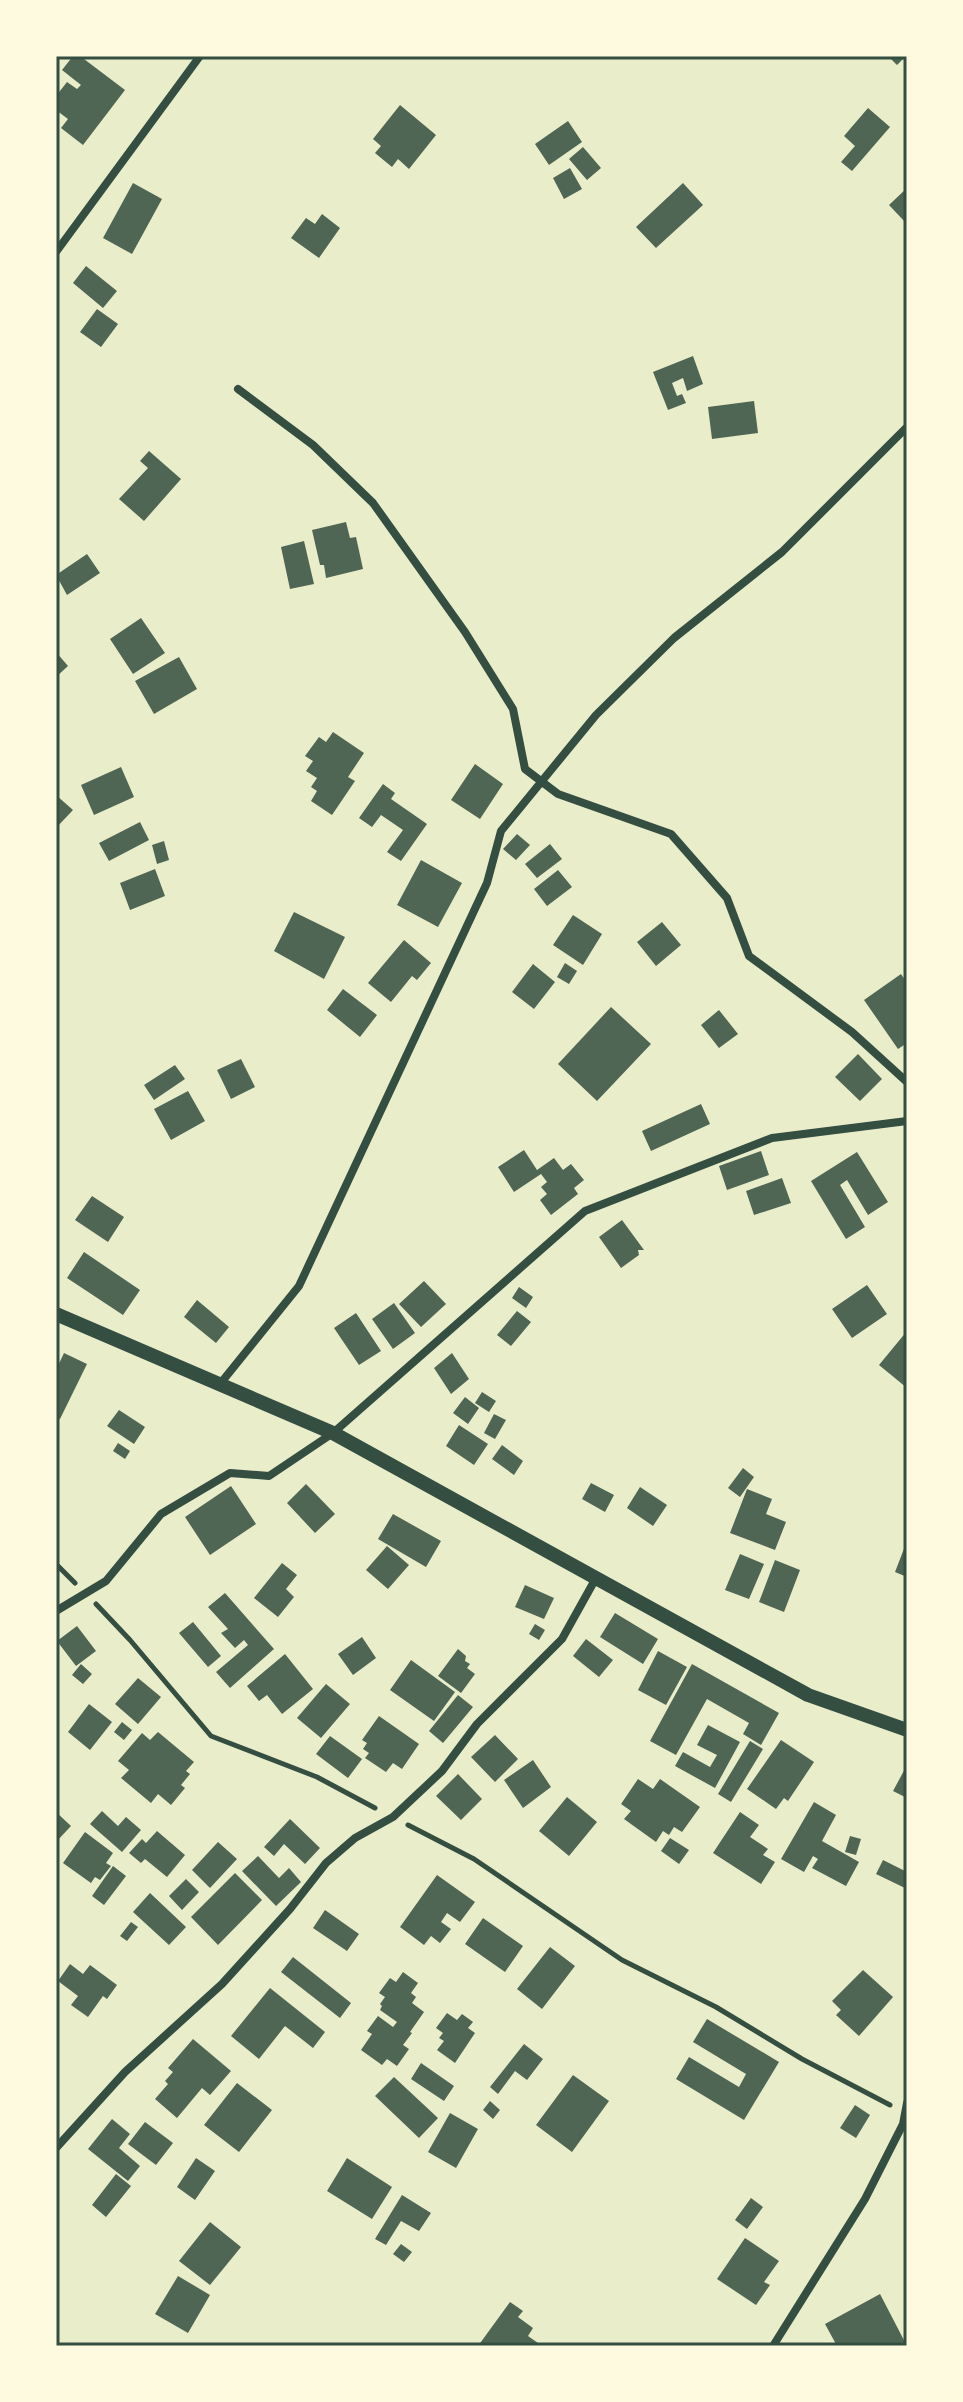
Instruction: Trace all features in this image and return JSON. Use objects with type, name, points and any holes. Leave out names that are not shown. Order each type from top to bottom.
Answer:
[{"type":"street","points":[[56,252],[60,241],[200,56]]},
{"type":"street","points":[[238,389],[313,445],[373,503],[465,632],[513,709],[525,769],[558,794],[671,834],[727,898],[749,956],[852,1032],[907,1082]]},
{"type":"street","points":[[220,1384],[299,1286],[487,883],[501,831],[596,715],[674,638],[782,552],[907,427]]},
{"type":"street","points":[[56,1611],[106,1581],[161,1514],[230,1473],[269,1476],[333,1433],[585,1211],[772,1138],[907,1121]]},
{"type":"street","points":[[56,1314],[333,1433],[808,1695],[907,1730]]},
{"type":"street","points":[[56,2148],[125,2072],[222,1984],[290,1909],[326,1863],[355,1838],[393,1817],[442,1771],[477,1724],[562,1639],[596,1578]]},
{"type":"street","points":[[773,2346],[865,2199],[903,2124],[907,2103]]},
{"type":"path","points":[[56,1564],[130,1640],[211,1736],[317,1777],[474,1859],[622,1960],[716,2007],[802,2059],[905,2113]]},
{"type":"building","points":[[73,56],[80,56],[125,90],[83,145],[61,128],[68,119],[56,110],[56,96],[67,82],[77,89],[81,85],[62,70]]},
{"type":"building","points":[[888,56],[906,56],[897,65]]},
{"type":"building","points":[[400,105],[436,135],[409,169],[398,159],[392,167],[375,153],[381,146],[373,139]]},
{"type":"building","points":[[868,108],[890,127],[852,171],[841,162],[855,146],[844,136]]},
{"type":"building","points":[[568,121],[582,142],[549,165],[535,144]]},
{"type":"building","points":[[583,147],[601,168],[587,180],[569,159]]},
{"type":"building","points":[[570,168],[582,189],[564,199],[553,178]]},
{"type":"building","points":[[133,183],[162,199],[132,254],[103,238]]},
{"type":"building","points":[[683,183],[703,205],[656,248],[636,227]]},
{"type":"building","points":[[907,188],[907,220],[905,222],[889,205]]},
{"type":"building","points":[[322,214],[340,228],[319,258],[291,238],[306,218],[315,224]]},
{"type":"building","points":[[86,266],[117,291],[103,308],[73,283]]},
{"type":"building","points":[[97,309],[118,324],[101,347],[80,332]]},
{"type":"building","points":[[693,356],[703,384],[687,391],[683,378],[672,383],[677,396],[682,394],[686,403],[668,410],[653,372]]},
{"type":"building","points":[[754,401],[758,433],[712,439],[708,407]]},
{"type":"building","points":[[149,451],[181,479],[144,521],[119,499],[148,468],[140,461]]},
{"type":"building","points":[[346,522],[350,538],[356,537],[363,569],[326,578],[312,530]]},
{"type":"building","points":[[304,541],[314,584],[290,589],[281,547]]},
{"type":"building","points":[[87,554],[100,573],[67,595],[56,575]]},
{"type":"building","points":[[141,618],[165,653],[133,674],[110,639]]},
{"type":"building","points":[[56,652],[68,666],[56,677]]},
{"type":"building","points":[[179,657],[197,689],[154,714],[135,681]]},
{"type":"building","points":[[333,732],[364,753],[348,777],[355,781],[332,815],[311,801],[317,791],[311,787],[317,778],[306,771],[313,761],[305,756],[319,737],[326,742]]},
{"type":"building","points":[[475,764],[503,784],[480,819],[451,800]]},
{"type":"building","points":[[121,767],[134,797],[94,815],[81,785]]},
{"type":"building","points":[[383,784],[395,793],[391,799],[427,824],[401,861],[387,852],[403,830],[381,815],[372,827],[359,818]]},
{"type":"building","points":[[56,795],[73,810],[56,828]]},
{"type":"building","points":[[140,822],[149,840],[109,861],[99,843]]},
{"type":"building","points":[[517,834],[530,845],[516,860],[503,849]]},
{"type":"building","points":[[164,841],[169,860],[157,864],[152,845]]},
{"type":"building","points":[[550,844],[562,859],[537,878],[525,864]]},
{"type":"building","points":[[421,860],[462,883],[438,927],[397,905]]},
{"type":"building","points":[[155,869],[165,896],[130,910],[120,883]]},
{"type":"building","points":[[558,870],[572,887],[547,906],[534,889]]},
{"type":"building","points":[[294,912],[345,937],[324,979],[274,951]]},
{"type":"building","points":[[573,915],[602,934],[583,965],[553,945]]},
{"type":"building","points":[[662,922],[681,945],[656,966],[637,942]]},
{"type":"building","points":[[404,940],[431,963],[417,980],[412,976],[391,1002],[368,983]]},
{"type":"building","points":[[565,963],[577,971],[569,984],[557,977]]},
{"type":"building","points":[[533,964],[555,982],[534,1009],[512,992]]},
{"type":"building","points":[[901,974],[907,983],[907,1043],[898,1049],[864,1000]]},
{"type":"building","points":[[343,989],[377,1015],[360,1037],[327,1010]]},
{"type":"building","points":[[611,1007],[651,1044],[597,1101],[558,1064]]},
{"type":"building","points":[[719,1010],[738,1034],[719,1048],[701,1025]]},
{"type":"building","points":[[858,1054],[882,1079],[860,1101],[835,1077]]},
{"type":"building","points":[[241,1059],[255,1087],[231,1099],[217,1070]]},
{"type":"building","points":[[175,1065],[185,1079],[154,1100],[144,1085]]},
{"type":"building","points":[[188,1091],[205,1121],[171,1140],[154,1109]]},
{"type":"building","points":[[701,1104],[710,1124],[651,1151],[642,1131]]},
{"type":"building","points":[[524,1150],[537,1170],[554,1158],[563,1170],[571,1164],[584,1180],[574,1188],[578,1194],[551,1215],[540,1200],[547,1194],[541,1187],[547,1182],[541,1174],[514,1192],[498,1167]]},
{"type":"building","points":[[761,1151],[769,1175],[727,1190],[719,1166]]},
{"type":"building","points":[[857,1152],[888,1202],[868,1215],[847,1180],[840,1185],[865,1227],[846,1239],[811,1181]]},
{"type":"building","points":[[782,1178],[791,1203],[754,1215],[746,1191]]},
{"type":"building","points":[[92,1196],[124,1217],[108,1242],[75,1220]]},
{"type":"building","points":[[622,1220],[644,1250],[638,1250],[639,1255],[621,1268],[599,1237]]},
{"type":"building","points":[[84,1252],[140,1290],[123,1315],[67,1278]]},
{"type":"building","points":[[424,1281],[446,1304],[421,1327],[399,1304]]},
{"type":"building","points":[[867,1285],[887,1314],[852,1338],[832,1309]]},
{"type":"building","points":[[519,1287],[533,1297],[526,1308],[512,1298]]},
{"type":"building","points":[[197,1300],[229,1327],[216,1343],[184,1317]]},
{"type":"building","points":[[394,1303],[415,1333],[393,1349],[372,1319]]},
{"type":"building","points":[[517,1311],[531,1322],[511,1346],[497,1335]]},
{"type":"building","points":[[356,1313],[381,1351],[359,1365],[334,1328]]},
{"type":"building","points":[[907,1331],[907,1388],[879,1365]]},
{"type":"building","points":[[64,1353],[87,1364],[60,1419],[56,1418],[56,1370]]},
{"type":"building","points":[[452,1353],[469,1379],[451,1394],[434,1368]]},
{"type":"building","points":[[482,1392],[496,1401],[489,1412],[475,1403]]},
{"type":"building","points":[[465,1397],[479,1408],[468,1424],[453,1413]]},
{"type":"building","points":[[119,1410],[145,1427],[134,1444],[107,1426]]},
{"type":"building","points":[[494,1414],[506,1420],[495,1439],[484,1433]]},
{"type":"building","points":[[459,1425],[488,1444],[474,1465],[446,1446]]},
{"type":"building","points":[[118,1443],[130,1451],[125,1459],[113,1451]]},
{"type":"building","points":[[502,1445],[523,1461],[514,1475],[492,1459]]},
{"type":"building","points":[[743,1468],[754,1477],[740,1497],[728,1488]]},
{"type":"building","points":[[591,1483],[614,1495],[605,1512],[582,1499]]},
{"type":"building","points":[[306,1484],[335,1514],[315,1533],[287,1503]]},
{"type":"building","points":[[231,1486],[256,1524],[210,1555],[185,1517]]},
{"type":"building","points":[[640,1487],[667,1505],[653,1526],[627,1508]]},
{"type":"building","points":[[747,1489],[772,1499],[766,1514],[786,1522],[775,1550],[730,1533]]},
{"type":"building","points":[[393,1514],[441,1541],[426,1567],[378,1539]]},
{"type":"building","points":[[907,1541],[907,1577],[895,1572]]},
{"type":"building","points":[[387,1546],[409,1565],[388,1589],[366,1570]]},
{"type":"building","points":[[740,1554],[764,1564],[749,1599],[725,1590]]},
{"type":"building","points":[[775,1560],[800,1570],[784,1612],[759,1602]]},
{"type":"building","points":[[282,1563],[297,1575],[286,1589],[294,1597],[278,1617],[254,1598]]},
{"type":"building","points":[[525,1585],[554,1598],[544,1619],[515,1607]]},
{"type":"building","points":[[225,1593],[274,1649],[230,1688],[216,1672],[248,1645],[244,1640],[235,1648],[221,1633],[228,1629],[208,1607]]},
{"type":"building","points":[[615,1613],[658,1639],[643,1664],[600,1637]]},
{"type":"building","points":[[193,1622],[221,1656],[208,1667],[179,1633]]},
{"type":"building","points":[[535,1624],[545,1630],[539,1640],[529,1634]]},
{"type":"building","points":[[77,1626],[96,1651],[76,1666],[57,1641]]},
{"type":"building","points":[[362,1637],[376,1658],[353,1675],[338,1654]]},
{"type":"building","points":[[586,1639],[613,1660],[599,1677],[573,1656]]},
{"type":"building","points":[[458,1649],[470,1664],[467,1668],[475,1674],[461,1693],[438,1676]]},
{"type":"building","points":[[658,1651],[687,1667],[666,1705],[638,1690]]},
{"type":"building","points":[[285,1654],[313,1689],[282,1714],[267,1695],[259,1701],[247,1686]]},
{"type":"building","points":[[411,1660],[455,1692],[434,1721],[390,1690]]},
{"type":"building","points":[[81,1664],[92,1674],[83,1684],[72,1675]]},
{"type":"building","points":[[692,1664],[779,1713],[761,1745],[743,1734],[749,1723],[707,1699],[676,1755],[650,1741]]},
{"type":"building","points":[[138,1678],[161,1697],[138,1724],[115,1704]]},
{"type":"building","points":[[326,1684],[350,1704],[321,1738],[297,1718]]},
{"type":"building","points":[[458,1695],[473,1707],[443,1743],[429,1731]]},
{"type":"building","points":[[89,1704],[112,1722],[90,1750],[68,1732]]},
{"type":"building","points":[[379,1716],[419,1744],[402,1769],[393,1763],[386,1772],[365,1758],[369,1753],[363,1749],[367,1743],[362,1740]]},
{"type":"building","points":[[122,1722],[132,1730],[124,1740],[114,1732]]},
{"type":"building","points":[[708,1725],[740,1742],[715,1788],[675,1766],[683,1752],[710,1767],[717,1755],[697,1745]]},
{"type":"building","points":[[158,1732],[194,1762],[186,1771],[190,1774],[181,1785],[185,1788],[171,1805],[158,1794],[151,1803],[121,1778],[129,1770],[118,1761],[142,1733],[150,1740]]},
{"type":"building","points":[[495,1735],[518,1759],[495,1782],[471,1757]]},
{"type":"building","points":[[330,1736],[362,1759],[348,1778],[316,1754]]},
{"type":"building","points":[[781,1740],[814,1762],[788,1801],[784,1798],[776,1809],[747,1789]]},
{"type":"building","points":[[750,1741],[763,1749],[731,1802],[718,1794]]},
{"type":"building","points":[[533,1760],[551,1787],[523,1808],[504,1780]]},
{"type":"building","points":[[907,1765],[907,1798],[893,1791]]},
{"type":"building","points":[[458,1774],[482,1799],[461,1820],[436,1796]]},
{"type":"building","points":[[638,1779],[653,1789],[660,1779],[700,1807],[682,1832],[674,1827],[669,1835],[663,1831],[656,1842],[624,1819],[631,1811],[621,1804]]},
{"type":"building","points":[[567,1797],[597,1822],[569,1856],[539,1831]]},
{"type":"building","points":[[814,1802],[836,1815],[822,1841],[859,1862],[846,1886],[812,1868],[818,1859],[813,1856],[804,1872],[781,1859]]},
{"type":"building","points":[[102,1811],[118,1826],[126,1817],[141,1830],[122,1852],[90,1824]]},
{"type":"building","points":[[56,1812],[71,1826],[56,1842]]},
{"type":"building","points":[[740,1812],[759,1825],[750,1837],[768,1849],[763,1855],[775,1862],[761,1884],[713,1853]]},
{"type":"building","points":[[290,1819],[320,1848],[305,1864],[284,1844],[274,1856],[264,1847]]},
{"type":"building","points":[[157,1831],[185,1855],[167,1877],[145,1859],[141,1863],[129,1853],[142,1839],[146,1843]]},
{"type":"building","points":[[85,1832],[113,1853],[106,1863],[111,1866],[100,1880],[95,1877],[91,1883],[63,1863]]},
{"type":"building","points":[[850,1836],[861,1839],[856,1855],[845,1852]]},
{"type":"building","points":[[670,1838],[689,1850],[679,1864],[661,1851]]},
{"type":"building","points":[[218,1842],[237,1859],[210,1888],[192,1870]]},
{"type":"building","points":[[258,1856],[279,1878],[289,1868],[301,1882],[276,1906],[242,1871]]},
{"type":"building","points":[[883,1860],[907,1872],[907,1889],[876,1874]]},
{"type":"building","points":[[113,1866],[126,1876],[104,1905],[92,1896]]},
{"type":"building","points":[[235,1873],[262,1900],[218,1945],[191,1917]]},
{"type":"building","points":[[437,1875],[475,1902],[460,1922],[447,1913],[441,1922],[451,1929],[440,1943],[431,1936],[424,1945],[400,1927]]},
{"type":"building","points":[[186,1879],[199,1892],[182,1910],[169,1896]]},
{"type":"building","points":[[150,1893],[186,1927],[169,1945],[133,1912]]},
{"type":"building","points":[[325,1910],[359,1934],[347,1951],[313,1928]]},
{"type":"building","points":[[483,1918],[523,1946],[505,1972],[465,1944]]},
{"type":"building","points":[[131,1922],[138,1927],[127,1941],[120,1936]]},
{"type":"building","points":[[550,1947],[575,1966],[542,2009],[517,1989]]},
{"type":"building","points":[[293,1957],[351,2003],[340,2018],[281,1972]]},
{"type":"building","points":[[70,1964],[83,1974],[90,1965],[117,1985],[107,1999],[103,1996],[88,2017],[71,2005],[78,1996],[58,1981]]},
{"type":"building","points":[[863,1970],[893,1997],[859,2036],[836,2015],[841,2010],[832,2001]]},
{"type":"building","points":[[403,1972],[418,1983],[411,1993],[416,1997],[412,2003],[424,2012],[403,2045],[409,2049],[397,2066],[387,2059],[382,2065],[361,2050],[372,2034],[367,2031],[378,2016],[393,2027],[397,2022],[380,2010],[385,1997],[379,1993],[390,1978],[396,1982]]},
{"type":"building","points":[[270,1988],[325,2032],[313,2048],[285,2026],[259,2059],[231,2036]]},
{"type":"building","points":[[447,2013],[457,2020],[462,2014],[473,2022],[468,2028],[475,2033],[455,2063],[437,2050],[444,2041],[439,2038],[443,2033],[436,2028]]},
{"type":"building","points":[[707,2019],[779,2062],[744,2120],[676,2079],[689,2057],[739,2087],[746,2074],[693,2042]]},
{"type":"building","points":[[193,2039],[231,2071],[210,2095],[202,2088],[177,2118],[155,2099],[168,2084],[165,2081],[173,2072],[168,2068]]},
{"type":"building","points":[[524,2044],[543,2059],[527,2080],[515,2071],[498,2094],[490,2087]]},
{"type":"building","points":[[421,2063],[454,2086],[444,2101],[411,2079]]},
{"type":"building","points":[[573,2075],[609,2101],[572,2152],[536,2125]]},
{"type":"building","points":[[394,2077],[438,2118],[419,2138],[375,2096]]},
{"type":"building","points":[[237,2083],[272,2110],[239,2152],[204,2125]]},
{"type":"building","points":[[490,2101],[500,2110],[493,2119],[483,2110]]},
{"type":"building","points":[[855,2105],[870,2115],[856,2138],[840,2128]]},
{"type":"building","points":[[450,2113],[478,2129],[456,2168],[428,2152]]},
{"type":"building","points":[[112,2119],[130,2134],[119,2148],[140,2166],[128,2181],[88,2149]]},
{"type":"building","points":[[145,2122],[173,2143],[156,2165],[128,2144]]},
{"type":"building","points":[[196,2158],[215,2171],[195,2200],[177,2187]]},
{"type":"building","points":[[347,2158],[392,2187],[372,2219],[327,2191]]},
{"type":"building","points":[[116,2174],[131,2186],[106,2217],[92,2205]]},
{"type":"building","points":[[402,2195],[431,2213],[419,2231],[401,2221],[386,2245],[375,2239]]},
{"type":"building","points":[[751,2198],[763,2207],[747,2229],[735,2220]]},
{"type":"building","points":[[210,2222],[241,2247],[210,2285],[179,2261]]},
{"type":"building","points":[[745,2238],[779,2261],[764,2282],[770,2285],[756,2305],[717,2279]]},
{"type":"building","points":[[401,2244],[412,2252],[404,2262],[393,2254]]},
{"type":"building","points":[[178,2276],[210,2295],[188,2333],[155,2314]]},
{"type":"building","points":[[880,2294],[907,2346],[837,2346],[825,2324]]},
{"type":"building","points":[[510,2302],[523,2311],[518,2317],[533,2328],[528,2336],[538,2343],[536,2346],[478,2346]]}]
